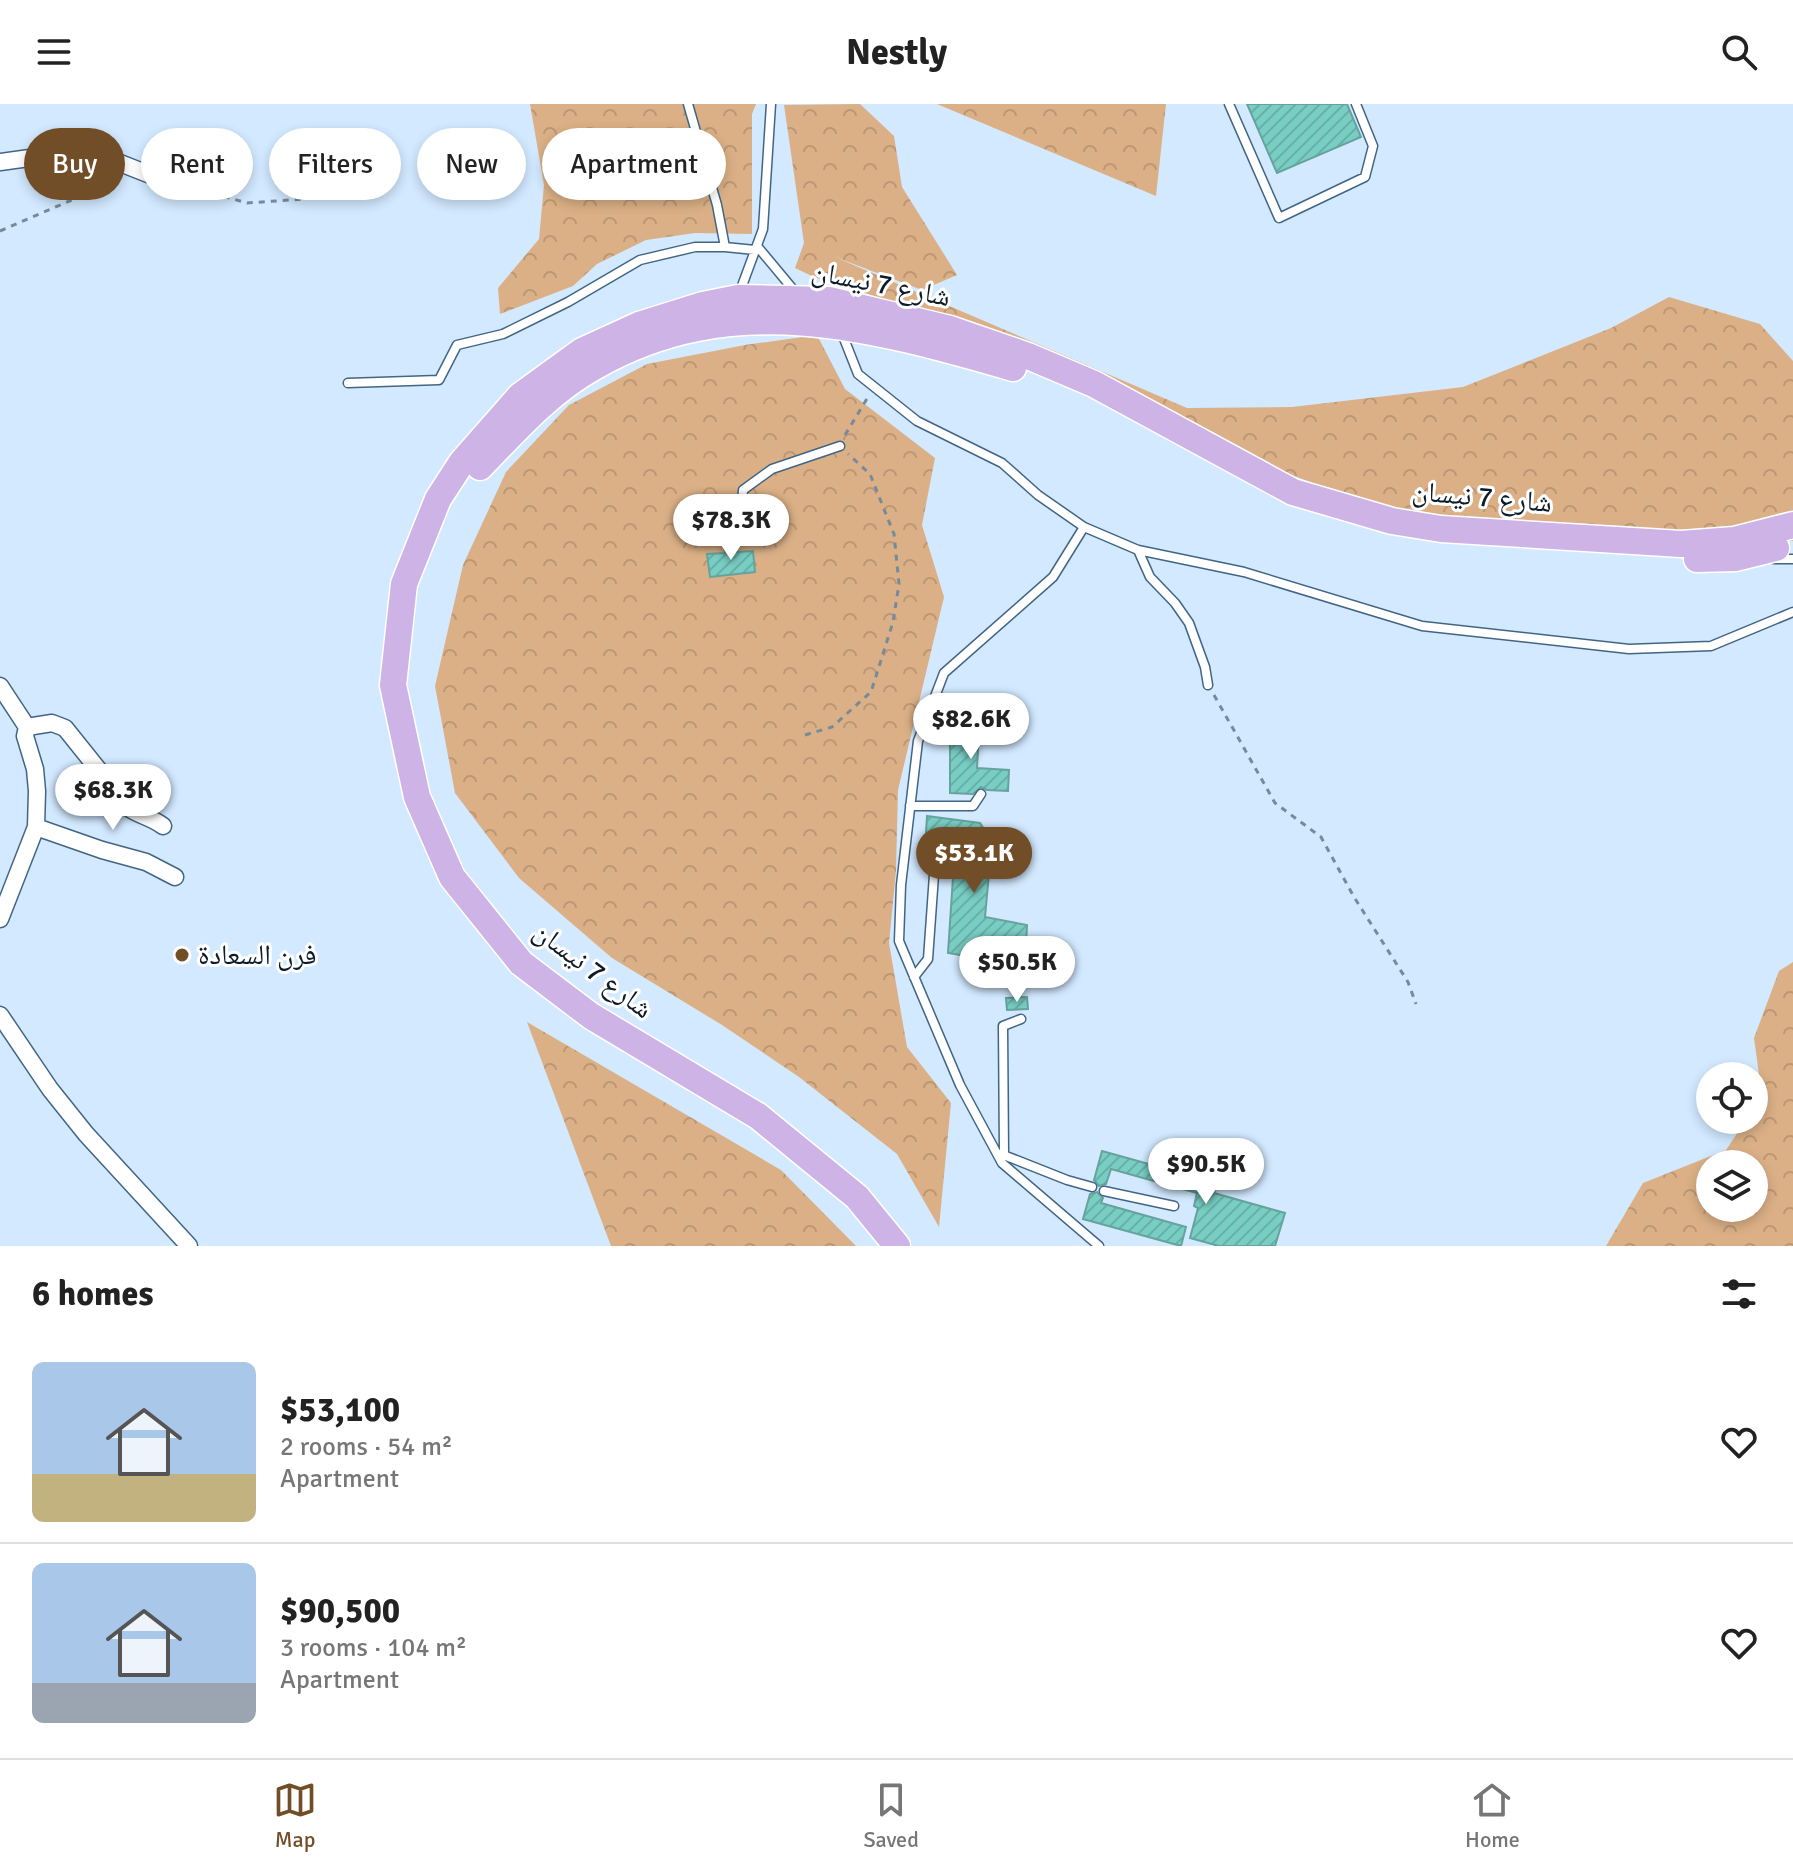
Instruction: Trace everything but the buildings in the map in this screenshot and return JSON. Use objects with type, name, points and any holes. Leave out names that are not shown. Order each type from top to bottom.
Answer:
[{"type":"main road","name":"شارع 7 نيسان","points":[[897,1246],[857,1197],[758,1116],[591,1016],[521,963],[452,877],[417,797],[393,685],[404,584],[438,499],[462,462],[520,396],[582,351],[639,325],[690,309],[738,298],[829,300],[950,329],[1028,356],[1094,384],[1293,492],[1392,521],[1441,529],[1681,544],[1734,540],[1793,525]]},
{"type":"main road","name":"شارع 7 نيسان","points":[[914,1246],[868,1185],[767,1103],[600,1003],[532,951],[466,868],[432,792],[409,685],[420,588],[452,507],[475,472],[533,412],[593,367],[644,344],[707,325],[759,320],[839,325],[943,348],[1022,371],[1087,399],[1287,507],[1388,537],[1439,545],[1681,560],[1736,558],[1793,542]]},
{"type":"street","points":[[0,162],[87,150],[141,171]]},
{"type":"street","points":[[0,686],[27,727],[25,736],[35,769],[37,791],[36,827],[0,919]]},
{"type":"street","points":[[27,727],[52,723],[65,728],[130,809],[163,826]]},
{"type":"street","points":[[36,827],[146,862],[175,877]]},
{"type":"street","points":[[0,1015],[50,1089],[86,1134],[189,1246]]},
{"type":"lane","points":[[688,104],[717,205],[725,247]]},
{"type":"lane","points":[[738,298],[763,229],[771,104]]},
{"type":"lane","points":[[1229,104],[1279,218],[1365,177],[1373,146],[1356,104]]},
{"type":"lane","points":[[348,383],[439,380],[457,345],[503,334],[568,302],[640,260],[695,247],[756,248],[802,300]]},
{"type":"lane","points":[[829,300],[858,374],[874,387],[917,421],[1002,463],[1038,495],[1084,527],[1138,550],[1244,572],[1422,626],[1629,649],[1711,646],[1793,612]]},
{"type":"lane","points":[[741,521],[743,490],[772,469],[840,446]]},
{"type":"lane","points":[[1084,527],[1053,577],[944,673],[918,741],[901,885],[899,941],[960,1085],[1000,1154],[1092,1187]]},
{"type":"lane","points":[[1138,550],[1150,577],[1189,623],[1205,667],[1208,685]]},
{"type":"lane","points":[[1736,558],[1793,559]]},
{"type":"lane","points":[[910,806],[973,806],[981,794]]},
{"type":"lane","points":[[914,977],[928,959],[934,875]]},
{"type":"lane","points":[[1021,1019],[1003,1026],[1002,1163],[1099,1246]]},
{"type":"lane","points":[[1104,1191],[1174,1206]]},
{"type":"path","points":[[237,200],[247,203],[304,199],[404,153]]},
{"type":"path","points":[[0,231],[71,200]]},
{"type":"path","points":[[805,735],[832,727],[871,692],[893,622],[899,584],[894,534],[870,474],[840,446],[874,387]]},
{"type":"path","points":[[1208,685],[1275,803],[1321,837],[1354,897],[1408,982],[1416,1004]]},
{"type":"green space","points":[[530,104],[756,104],[752,114],[752,234],[695,233],[646,240],[597,264],[573,286],[500,314],[498,288],[539,239],[543,200],[726,200],[726,128],[542,128],[542,173]]},
{"type":"green space","points":[[860,104],[894,136],[902,187],[957,275],[922,290],[835,257],[1187,408],[1292,407],[1463,387],[1611,328],[1669,297],[1760,324],[1793,361],[1793,541],[1575,528],[1384,511],[1197,438],[909,307],[814,277],[795,268],[804,243],[784,105]]},
{"type":"green space","points":[[937,104],[1166,104],[1156,196]]},
{"type":"green space","points":[[817,335],[845,389],[935,458],[922,525],[944,597],[898,790],[896,871],[889,943],[907,1047],[951,1103],[939,1227],[897,1154],[799,1077],[722,1025],[612,958],[519,878],[455,793],[435,686],[463,565],[506,472],[569,405],[647,364]]},
{"type":"green space","points":[[1793,962],[1793,1246],[1606,1246],[1643,1183],[1696,1162],[1696,1222],[1768,1222],[1768,1150],[1726,1150],[1737,1134],[1768,1134],[1768,1062],[1757,1062],[1754,1038],[1779,971]]},
{"type":"green space","points":[[527,1022],[781,1170],[856,1246],[611,1246]]},
{"type":"place","name":"فرن السعادة","points":[[182,955]]}]
